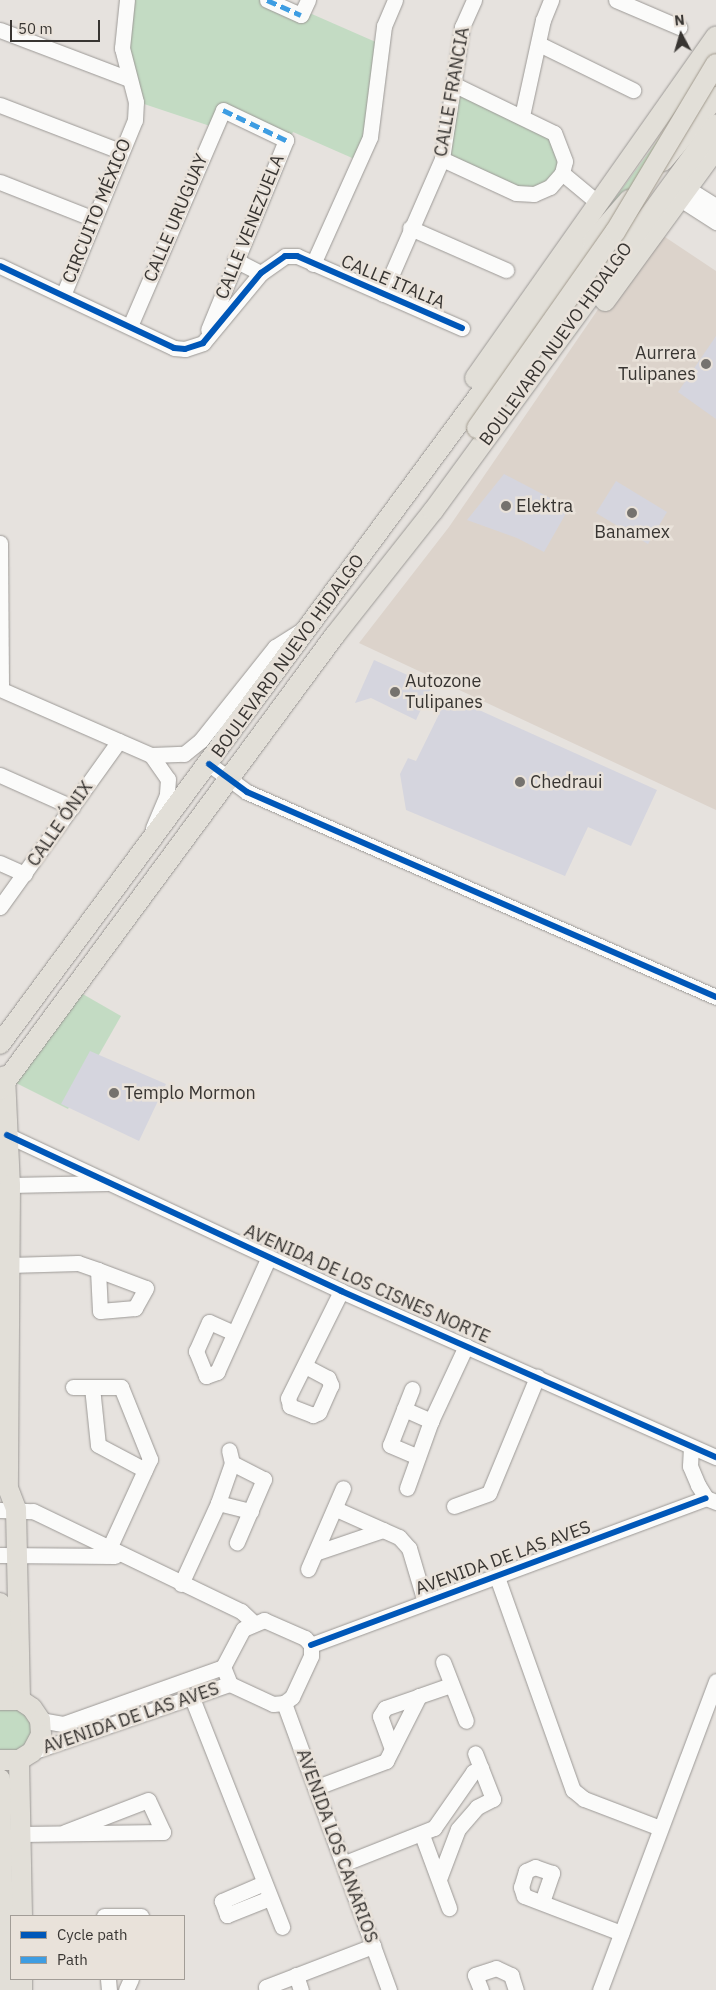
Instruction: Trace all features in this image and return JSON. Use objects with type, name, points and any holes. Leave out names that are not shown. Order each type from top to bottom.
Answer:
[{"type":"main road","name":"BOULEVARD NUEVO HIDALGO","points":[[450,434],[475,378],[716,36]]},
{"type":"main road","name":"BOULEVARD NUEVO HIDALGO","points":[[6,1092],[90,966],[355,608],[477,428],[614,232],[716,64]]},
{"type":"main road","name":"BOULEVARD NUEVO HIDALGO","points":[[0,1044],[210,764],[213,740],[278,655],[310,626],[598,235],[716,97]]},
{"type":"main road","name":"BOULEVARD NUEVO HIDALGO","points":[[355,608],[439,503],[715,126]]},
{"type":"main road","points":[[701,169],[715,126]]},
{"type":"main road","points":[[355,608],[438,526],[716,149]]},
{"type":"main road","points":[[8,1700],[9,1556],[5,1509],[8,1488],[10,1185],[4,1132],[6,1092],[15,1039],[39,1004],[54,973]]},
{"type":"main road","points":[[4,1132],[6,1092]]},
{"type":"main road","points":[[0,1604],[8,1700]]},
{"type":"main road","points":[[8,1700],[32,1708],[40,1720],[41,1735],[17,1757],[22,1834],[22,1915]]},
{"type":"main road","points":[[0,1779],[4,1990]]},
{"type":"street","name":"CIRCUITO MÉXICO","points":[[127,0],[122,48],[128,79],[136,102],[135,120],[120,151],[64,293],[174,348],[185,349],[203,343]]},
{"type":"street","points":[[267,0],[301,15],[308,0]]},
{"type":"street","points":[[203,343],[261,273],[285,256],[297,256],[313,264],[370,137],[384,26],[395,0]]},
{"type":"street","name":"CALLE FRANCIA","points":[[383,294],[410,228],[442,159],[455,85],[462,27],[474,0]]},
{"type":"street","points":[[522,116],[543,20],[552,0]]},
{"type":"street","points":[[616,0],[678,27]]},
{"type":"street","points":[[0,30],[128,79]]},
{"type":"street","points":[[539,44],[633,90]]},
{"type":"street","points":[[442,159],[516,192],[534,194],[550,187],[562,173],[562,148],[554,133],[455,85]]},
{"type":"street","points":[[0,104],[120,151]]},
{"type":"street","name":"CALLE URUGUAY","points":[[130,326],[223,110],[286,140]]},
{"type":"street","name":"CALLE VENEZUELA","points":[[203,343],[235,260],[286,140]]},
{"type":"street","points":[[562,173],[598,202]]},
{"type":"street","points":[[0,182],[94,218]]},
{"type":"street","points":[[684,193],[716,206]]},
{"type":"street","points":[[684,193],[716,222]]},
{"type":"street","points":[[410,228],[506,270]]},
{"type":"street","points":[[235,260],[261,273]]},
{"type":"street","name":"CALLE ITALIA","points":[[313,264],[462,328]]},
{"type":"street","points":[[0,266],[64,293]]},
{"type":"street","points":[[0,543],[1,689],[151,754],[184,754],[201,740],[275,647],[310,626]]},
{"type":"street","name":"CALLE ÓNIX","points":[[0,907],[119,741]]},
{"type":"street","points":[[139,859],[167,795],[168,779],[151,754]]},
{"type":"street","points":[[210,764],[256,796],[716,997]]},
{"type":"street","points":[[0,775],[72,807]]},
{"type":"street","points":[[0,863],[25,874]]},
{"type":"street","name":"AVENIDA DE LOS CISNES NORTE","points":[[4,1132],[341,1291],[716,1457]]},
{"type":"street","points":[[68,1162],[68,1183]]},
{"type":"street","name":"AVENIDA DE LOS CISNES NORTE","points":[[10,1185],[113,1183]]},
{"type":"street","points":[[234,1333],[269,1257]]},
{"type":"street","points":[[9,1265],[78,1264],[98,1270]]},
{"type":"street","points":[[305,1366],[341,1291]]},
{"type":"street","points":[[407,1488],[431,1420],[466,1346]]},
{"type":"street","points":[[454,1506],[489,1493],[536,1377]]},
{"type":"street","points":[[73,1387],[122,1387],[150,1459],[108,1552]]},
{"type":"street","points":[[92,1387],[98,1445],[145,1470]]},
{"type":"street","points":[[412,1389],[390,1445],[418,1456]]},
{"type":"street","points":[[404,1409],[431,1420]]},
{"type":"street","name":"AVENIDA DE LAS AVES","points":[[311,1645],[425,1602],[711,1500],[690,1466],[691,1447]]},
{"type":"street","points":[[181,1584],[218,1503],[230,1456],[264,1479],[252,1511],[237,1542]]},
{"type":"street","points":[[308,1569],[336,1509],[343,1488]]},
{"type":"street","points":[[218,1503],[252,1511]]},
{"type":"street","points":[[5,1509],[33,1511],[108,1552],[124,1556],[241,1611],[253,1622]]},
{"type":"street","points":[[336,1509],[398,1537],[409,1548],[425,1602]]},
{"type":"street","points":[[315,1553],[383,1530]]},
{"type":"street","points":[[84,1538],[84,1555]]},
{"type":"street","points":[[9,1556],[84,1555],[108,1552]]},
{"type":"street","points":[[497,1577],[573,1790],[584,1799],[660,1828]]},
{"type":"street","points":[[264,1620],[305,1638],[311,1645],[311,1656],[292,1697],[284,1703],[273,1704],[230,1684],[223,1667],[243,1629],[253,1622],[264,1620]]},
{"type":"street","points":[[443,1662],[466,1721]]},
{"type":"street","name":"AVENIDA DE LAS AVES","points":[[40,1720],[63,1724],[223,1667]]},
{"type":"street","points":[[600,1990],[716,1681]]},
{"type":"street","name":"AVENIDA DE LAS AVES","points":[[17,1757],[230,1684]]},
{"type":"street","points":[[392,1749],[380,1716],[384,1708],[451,1686]]},
{"type":"street","points":[[317,1787],[386,1761],[420,1696]]},
{"type":"street","points":[[192,1698],[282,1927]]},
{"type":"street","name":"AVENIDA LOS CANARIOS","points":[[284,1703],[317,1787],[389,1990]]},
{"type":"street","points":[[439,1879],[458,1829],[477,1807],[493,1799],[475,1753]]},
{"type":"street","points":[[344,1863],[422,1835],[434,1828],[474,1772],[481,1768]]},
{"type":"street","points":[[22,1834],[163,1832],[148,1800],[65,1832]]},
{"type":"street","points":[[422,1835],[449,1908]]},
{"type":"street","points":[[264,1883],[222,1901],[227,1915],[270,1898]]},
{"type":"street","points":[[542,1902],[621,1934]]},
{"type":"street","points":[[116,1915],[141,1913],[141,1915]]},
{"type":"street","points":[[267,1990],[266,1986],[374,1946]]},
{"type":"street","points":[[481,1990],[475,1975],[496,1968],[511,1975],[516,1990]]},
{"type":"street","points":[[296,1975],[301,1990]]},
{"type":"shaded area","points":[[653,229],[716,271],[716,810],[359,643],[449,527]]},
{"type":"green space","points":[[128,0],[263,0],[305,11],[378,43],[359,161],[293,132],[290,138],[221,109],[213,127],[138,102],[130,79]]},
{"type":"green space","points":[[455,85],[554,133],[565,161],[534,194],[442,159]]},
{"type":"green space","points":[[663,133],[626,196],[591,231]]},
{"type":"green space","points":[[74,989],[121,1016],[68,1109],[14,1082]]},
{"type":"green space","points":[[0,1703],[15,1703],[34,1721],[27,1752],[0,1756]]},
{"type":"building","name":"Aurrera Tulipanes","points":[[716,336],[716,419],[678,392]]},
{"type":"building","name":"Elektra","points":[[504,474],[569,508],[544,552],[517,538],[467,520]]},
{"type":"building","name":"Banamex","points":[[616,481],[667,512],[648,544],[596,513]]},
{"type":"building","name":"Autozone Tulipanes","points":[[374,660],[432,686],[416,720],[371,698],[355,703]]},
{"type":"building","name":"Chedraui","points":[[448,696],[657,790],[631,846],[588,827],[565,876],[406,810],[400,774],[408,758],[416,761]]},
{"type":"building","name":"Templo Mormon","points":[[90,1051],[166,1084],[139,1141],[61,1104]]},
{"type":"marked path","points":[[267,0],[301,15]]},
{"type":"marked path","points":[[223,110],[286,140]]},
{"type":"cycle path","points":[[0,266],[174,348],[185,349],[203,343],[261,273],[285,256],[297,256],[462,328]]},
{"type":"cycle path","points":[[209,764],[247,792],[716,997]]},
{"type":"cycle path","points":[[7,1135],[341,1291],[716,1457]]},
{"type":"cycle path","points":[[311,1645],[706,1498]]},
{"type":"place","name":"Aurrera Tulipanes","points":[[706,364]]},
{"type":"place","name":"Elektra","points":[[506,506]]},
{"type":"place","name":"Banamex","points":[[632,513]]},
{"type":"place","name":"Autozone Tulipanes","points":[[395,692]]},
{"type":"place","name":"Chedraui","points":[[520,782]]},
{"type":"place","name":"Templo Mormon","points":[[114,1093]]}]
